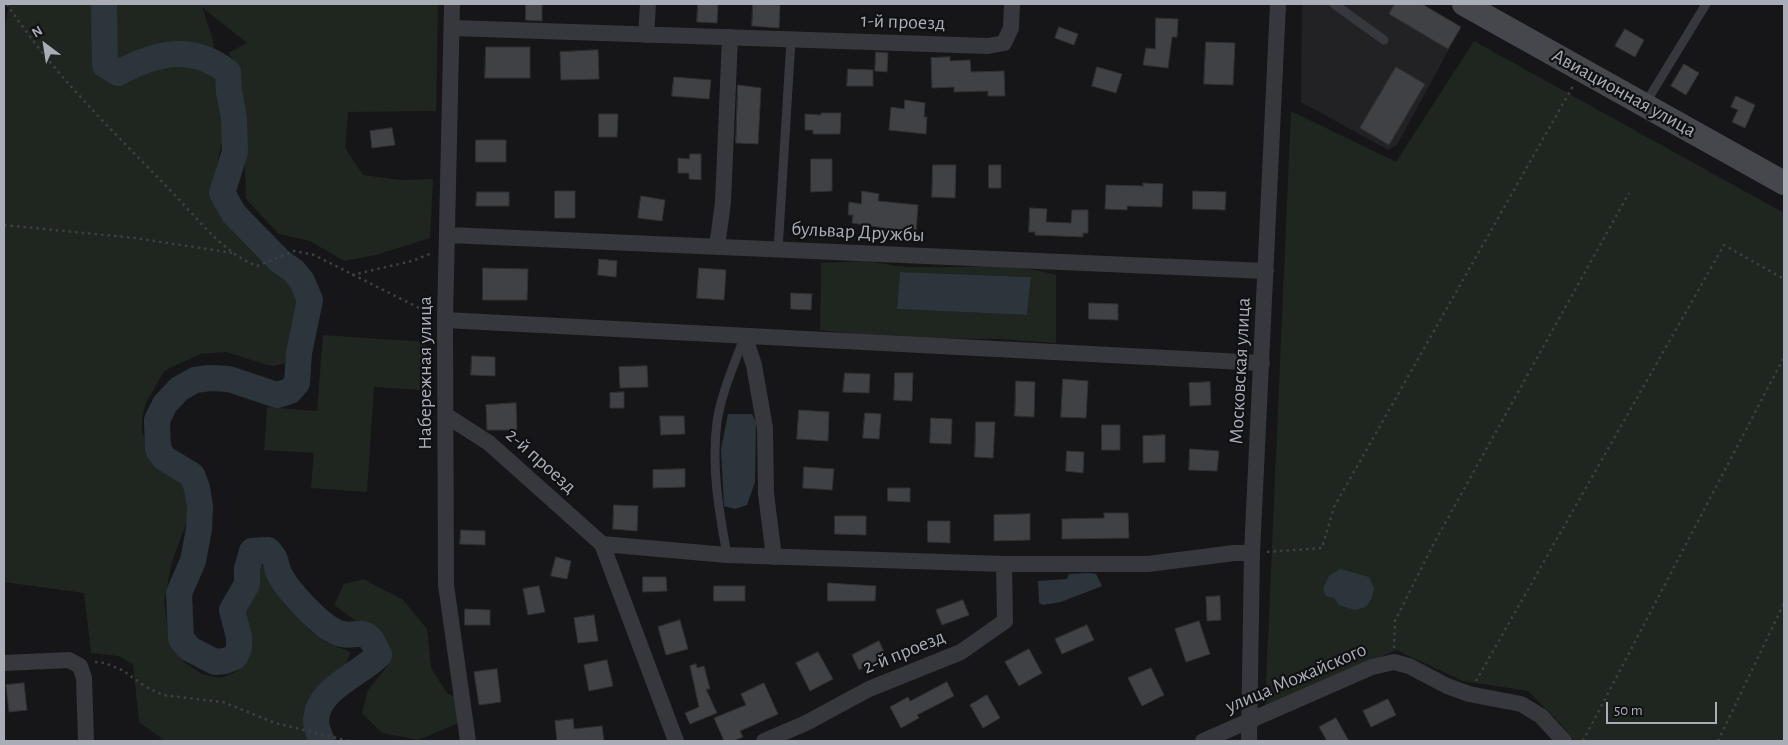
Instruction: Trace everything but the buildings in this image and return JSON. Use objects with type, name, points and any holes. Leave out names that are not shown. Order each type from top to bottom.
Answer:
[{"type":"street","name":"Набережная улица","points":[[452,4],[453,28],[445,320],[447,416],[446,585],[468,741]]},
{"type":"street","points":[[646,35],[648,4]]},
{"type":"street","name":"1-й проезд","points":[[453,28],[988,46],[1004,43],[1011,28],[1012,4]]},
{"type":"street","name":"Московская улица","points":[[1249,741],[1252,554],[1278,4]]},
{"type":"street","name":"Авиационная улица","points":[[1464,4],[1784,183]]},
{"type":"street","points":[[717,247],[723,202],[730,37]]},
{"type":"street","name":"бульвар Дружбы","points":[[448,241],[717,247],[1266,271]]},
{"type":"street","points":[[445,320],[745,338],[1262,363]]},
{"type":"street","points":[[745,338],[754,365],[765,428],[766,494],[774,557]]},
{"type":"street","name":"2-й проезд","points":[[447,416],[489,443],[602,544],[676,741]]},
{"type":"street","points":[[602,544],[727,555],[1004,564],[1148,564],[1234,553],[1252,554]]},
{"type":"street","name":"2-й проезд","points":[[764,741],[806,723],[869,689],[961,652],[1005,621],[1004,564]]},
{"type":"street","points":[[4,663],[69,660],[80,666],[84,678],[86,741]]},
{"type":"street","name":"улица Можайского","points":[[1203,741],[1372,667],[1394,662],[1409,666],[1447,686],[1469,694],[1521,704],[1541,716],[1564,741]]},
{"type":"lane","points":[[1334,4],[1384,40]]},
{"type":"lane","points":[[1645,104],[1706,4]]},
{"type":"lane","points":[[778,250],[791,40]]},
{"type":"lane","points":[[727,555],[715,486],[717,422],[726,387],[745,338]]},
{"type":"path","points":[[7,4],[30,39],[80,97],[225,246],[258,266],[294,251],[314,255],[445,320]]},
{"type":"path","points":[[1252,554],[1322,548],[1334,507],[1583,70]]},
{"type":"path","points":[[1394,662],[1395,621],[1434,543],[1629,193]]},
{"type":"path","points":[[4,225],[143,239],[235,253]]},
{"type":"path","points":[[352,275],[412,261],[448,241]]},
{"type":"path","points":[[1469,694],[1724,245],[1784,280]]},
{"type":"path","points":[[1582,741],[1784,357]]},
{"type":"path","points":[[1718,741],[1784,603]]},
{"type":"path","points":[[80,666],[90,662],[105,663],[122,670],[146,687],[163,695],[223,702],[275,723],[348,741]]},
{"type":"shaded area","points":[[9,4],[438,4],[436,111],[348,112],[345,148],[363,175],[401,180],[433,179],[430,238],[376,255],[344,261],[310,241],[279,234],[246,199],[243,106],[239,84],[240,68],[228,53],[247,43],[202,7],[212,37],[219,74],[219,100],[227,134],[221,145],[212,191],[216,202],[233,224],[272,265],[296,284],[300,296],[299,313],[291,336],[286,363],[274,366],[226,352],[200,354],[164,371],[146,403],[142,418],[142,432],[156,463],[180,478],[187,486],[192,508],[172,562],[164,601],[168,631],[174,650],[184,662],[202,674],[220,678],[234,673],[245,666],[250,648],[244,606],[250,596],[253,573],[259,567],[264,566],[284,604],[308,629],[327,643],[350,652],[343,668],[314,700],[309,709],[307,721],[312,741],[165,741],[139,722],[133,664],[118,656],[91,653],[84,593],[4,582],[4,31]]},
{"type":"shaded area","points":[[1302,4],[1422,4],[1461,27],[1397,145],[1388,150],[1301,102]]},
{"type":"shaded area","points":[[1474,41],[1784,213],[1784,741],[1574,741],[1562,725],[1528,691],[1463,681],[1396,650],[1265,707],[1291,111],[1396,162]]},
{"type":"shaded area","points":[[866,261],[907,267],[985,266],[1021,268],[1056,275],[1056,343],[998,339],[888,338],[820,330],[821,263]],"holes":[[[900,272],[1031,277],[1027,315],[897,309]]]},
{"type":"shaded area","points":[[900,272],[1031,277],[1027,315],[897,309]]},
{"type":"shaded area","points":[[323,335],[426,342],[422,390],[374,387],[367,492],[311,488],[314,453],[264,450],[267,407],[317,411]]},
{"type":"shaded area","points":[[728,414],[752,414],[756,422],[755,482],[747,505],[735,509],[724,506],[721,449]]},
{"type":"shaded area","points":[[1340,569],[1369,577],[1374,588],[1372,598],[1366,607],[1355,610],[1339,605],[1334,598],[1326,596],[1323,589],[1329,576]]},
{"type":"shaded area","points":[[1069,574],[1096,574],[1102,586],[1061,602],[1043,605],[1039,603],[1038,581],[1067,579]]},
{"type":"shaded area","points":[[364,579],[403,600],[427,629],[431,668],[447,693],[464,701],[466,720],[418,740],[382,733],[362,713],[368,690],[389,664],[374,637],[359,623],[334,605],[344,584]]},
{"type":"waterway","points":[[104,4],[105,65],[118,73],[146,60],[173,54],[201,57],[228,72],[229,92],[234,118],[235,152],[222,193],[234,214],[280,261],[294,271],[302,281],[310,300],[299,353],[297,383],[290,391],[277,395],[229,379],[210,378],[195,380],[179,389],[165,404],[157,420],[158,449],[164,458],[192,475],[197,488],[200,506],[199,529],[193,561],[179,593],[181,639],[190,649],[215,662],[235,657],[239,648],[239,637],[232,610],[247,584],[247,569],[252,551],[268,550],[274,557],[285,584],[314,616],[336,632],[350,635],[365,635],[374,644],[379,655],[340,684],[323,700],[318,710],[316,722],[322,741]]}]
